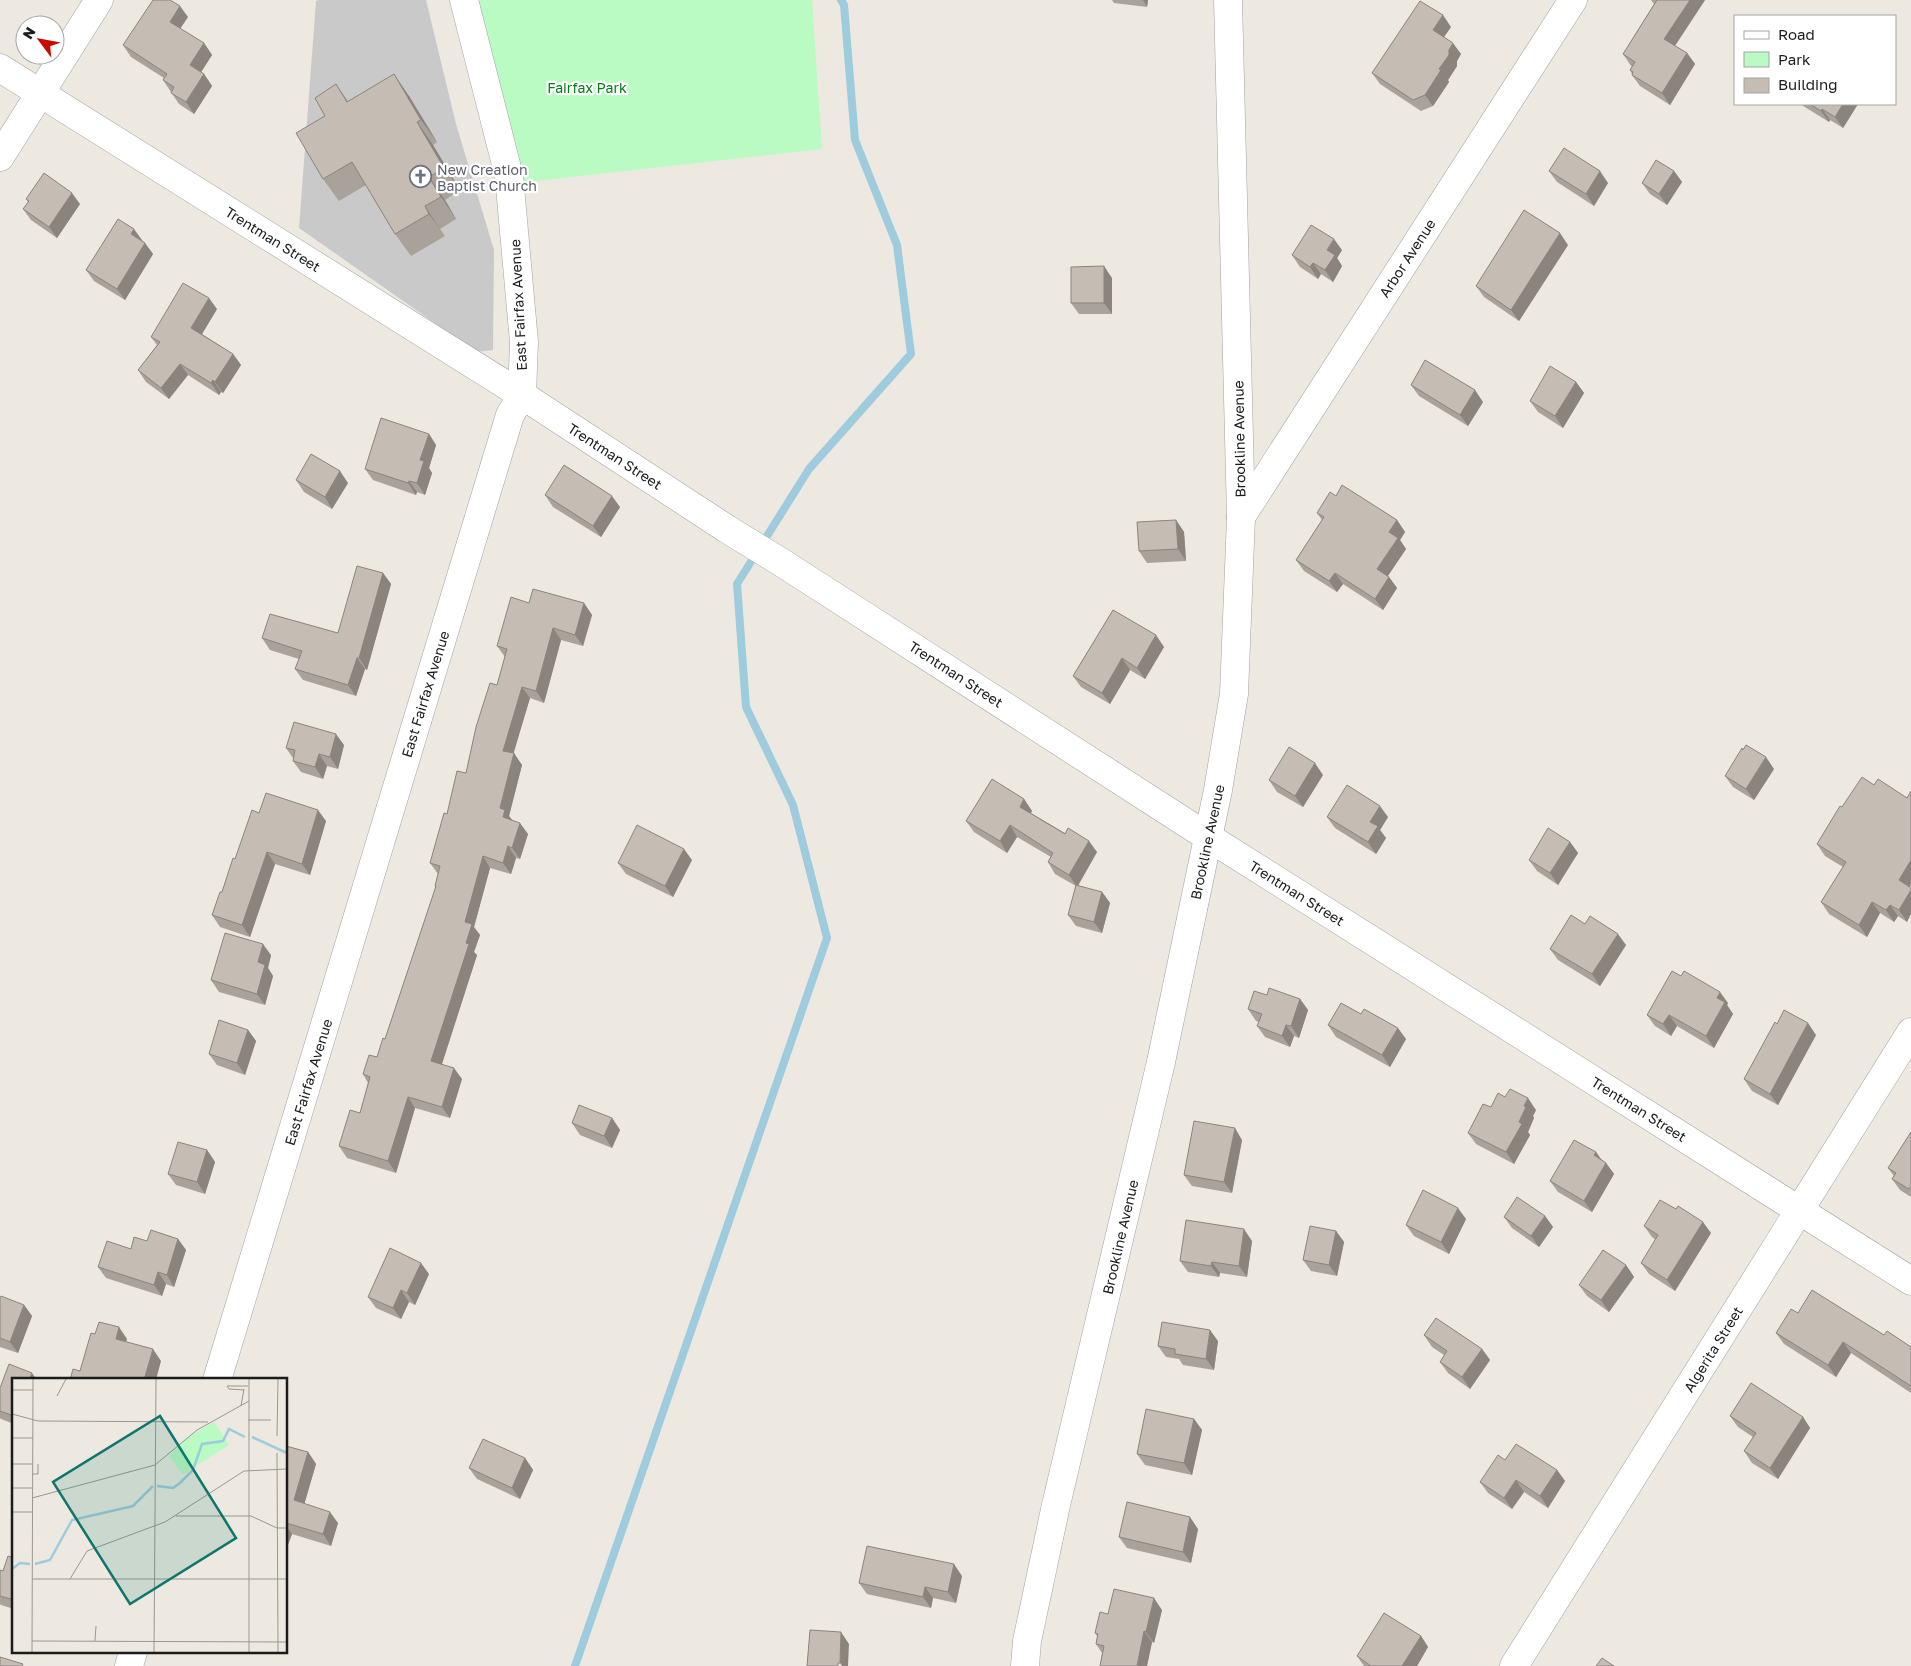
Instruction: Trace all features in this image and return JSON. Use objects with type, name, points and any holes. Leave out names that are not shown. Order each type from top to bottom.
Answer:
[{"type":"street","points":[[0,157],[99,0]]},
{"type":"street","name":"East Fairfax Avenue","points":[[218,1378],[510,415],[522,396],[524,342],[509,176],[464,0]]},
{"type":"street","name":"Brookline Avenue","points":[[1024,1666],[1027,1641],[1056,1505],[1161,1062],[1218,790],[1234,694],[1241,517],[1228,0]]},
{"type":"street","name":"Arbor Avenue","points":[[1241,517],[1573,0]]},
{"type":"street","name":"Trentman Street","points":[[0,68],[522,396],[1208,837],[1911,1281]]},
{"type":"street","name":"Algerita Street","points":[[1514,1666],[1911,1032]]},
{"type":"shaded area","name":"New Creation Baptist Church","points":[[426,0],[456,124],[494,250],[493,350],[476,352],[299,228],[316,1]]},
{"type":"green space","name":"Fairfax Park","points":[[470,0],[812,0],[822,149],[518,183]]},
{"type":"building","points":[[153,0],[170,0],[180,6],[170,22],[204,43],[190,65],[204,74],[186,102],[171,93],[174,87],[163,80],[167,74],[123,45]]},
{"type":"building","points":[[1657,0],[1690,0],[1664,39],[1687,53],[1662,93],[1632,75],[1633,72],[1630,70],[1635,62],[1623,54]]},
{"type":"building","points":[[1420,1],[1443,15],[1433,30],[1453,43],[1449,50],[1449,55],[1439,69],[1441,70],[1425,95],[1413,100],[1372,73]]},
{"type":"building","name":"New Creation Baptist Church","points":[[394,74],[421,120],[417,122],[444,168],[429,177],[441,197],[425,206],[429,214],[395,234],[352,162],[323,179],[296,133],[325,116],[315,98],[336,84],[347,102]]},
{"type":"building","points":[[1812,105],[1842,105],[1835,117],[1822,109],[1821,111]]},
{"type":"building","points":[[1564,148],[1600,171],[1586,194],[1549,171]]},
{"type":"building","points":[[1656,160],[1674,171],[1659,194],[1642,183]]},
{"type":"building","points":[[44,173],[72,193],[49,227],[23,209],[29,201],[26,199]]},
{"type":"building","points":[[1524,210],[1560,233],[1511,310],[1476,286]]},
{"type":"building","points":[[118,219],[134,229],[131,234],[145,243],[117,289],[86,270]]},
{"type":"building","points":[[1311,225],[1334,239],[1327,250],[1335,255],[1325,270],[1313,263],[1310,267],[1292,255]]},
{"type":"building","points":[[1104,266],[1104,303],[1071,303],[1071,267]]},
{"type":"building","points":[[183,283],[209,298],[191,328],[233,354],[215,382],[213,380],[211,383],[180,364],[161,388],[138,370],[160,342],[151,337]]},
{"type":"building","points":[[1425,360],[1475,390],[1460,415],[1411,385]]},
{"type":"building","points":[[1550,366],[1576,382],[1555,416],[1530,401]]},
{"type":"building","points":[[381,418],[429,434],[420,460],[424,461],[417,483],[409,481],[408,483],[365,469]]},
{"type":"building","points":[[311,454],[340,471],[325,497],[296,480]]},
{"type":"building","points":[[564,465],[612,496],[593,526],[545,495]]},
{"type":"building","points":[[1342,485],[1397,520],[1389,532],[1398,538],[1377,569],[1389,577],[1375,599],[1335,573],[1329,581],[1296,560],[1324,517],[1317,513],[1330,492],[1336,496]]},
{"type":"building","points":[[1176,520],[1178,549],[1139,551],[1137,522]]},
{"type":"building","points":[[357,566],[383,573],[359,658],[357,658],[348,685],[295,669],[302,651],[262,638],[270,614],[338,633]]},
{"type":"building","points":[[533,589],[584,603],[575,635],[553,628],[536,691],[522,687],[503,751],[514,753],[500,808],[505,810],[503,817],[520,823],[512,848],[508,846],[503,863],[483,856],[465,922],[472,924],[466,943],[469,944],[431,1061],[454,1068],[442,1107],[408,1097],[388,1161],[339,1146],[350,1110],[360,1113],[370,1077],[363,1074],[369,1055],[377,1057],[383,1038],[385,1039],[436,886],[440,866],[430,863],[444,813],[447,814],[457,771],[466,773],[476,727],[490,683],[497,685],[507,649],[497,646],[511,597],[529,603]]},
{"type":"building","points":[[1113,610],[1156,635],[1137,668],[1122,658],[1102,693],[1073,676]]},
{"type":"building","points":[[294,722],[336,734],[330,757],[319,754],[315,767],[293,761],[295,750],[286,748]]},
{"type":"building","points":[[1746,745],[1766,757],[1746,789],[1725,776],[1742,748],[1743,750]]},
{"type":"building","points":[[1289,747],[1315,763],[1295,796],[1269,780]]},
{"type":"building","points":[[1862,777],[1874,785],[1878,779],[1907,798],[1911,791],[1911,860],[1899,880],[1911,888],[1911,890],[1899,910],[1890,905],[1886,910],[1872,902],[1859,925],[1821,902],[1846,862],[1817,844],[1840,806],[1842,807]]},
{"type":"building","points":[[992,779],[1024,799],[1020,807],[1065,834],[1068,828],[1089,841],[1069,875],[1048,862],[1053,853],[1010,825],[1000,841],[966,821]]},
{"type":"building","points":[[1347,785],[1380,806],[1370,822],[1378,826],[1368,842],[1327,817]]},
{"type":"building","points":[[266,793],[318,810],[302,864],[267,852],[242,925],[212,915],[233,858],[235,859],[252,810],[259,813]]},
{"type":"building","points":[[637,825],[684,849],[665,886],[618,863]]},
{"type":"building","points":[[1548,828],[1570,842],[1550,873],[1529,860]]},
{"type":"building","points":[[1076,885],[1102,892],[1094,922],[1068,915]]},
{"type":"building","points":[[1571,915],[1585,924],[1590,916],[1618,934],[1592,974],[1550,949]]},
{"type":"building","points":[[225,933],[263,944],[258,962],[265,965],[257,994],[211,980]]},
{"type":"building","points":[[1672,971],[1681,976],[1684,971],[1720,992],[1717,998],[1725,1002],[1706,1036],[1669,1015],[1663,1024],[1647,1015]]},
{"type":"building","points":[[1269,988],[1300,999],[1291,1026],[1286,1025],[1282,1036],[1257,1026],[1262,1014],[1248,1009],[1254,991],[1267,995]]},
{"type":"building","points":[[1341,1003],[1361,1014],[1364,1009],[1398,1028],[1382,1055],[1328,1025]]},
{"type":"building","points":[[1784,1010],[1808,1023],[1770,1094],[1744,1079],[1775,1022],[1777,1024]]},
{"type":"building","points":[[219,1020],[248,1030],[237,1063],[209,1054]]},
{"type":"building","points":[[1510,1089],[1528,1098],[1519,1122],[1522,1124],[1506,1152],[1468,1133],[1483,1104],[1491,1107],[1498,1093],[1505,1097]]},
{"type":"building","points":[[579,1105],[612,1118],[604,1136],[572,1123]]},
{"type":"building","points":[[1194,1121],[1235,1128],[1224,1182],[1184,1175]]},
{"type":"building","points":[[1911,1132],[1911,1186],[1909,1189],[1892,1179],[1896,1173],[1888,1168]]},
{"type":"building","points":[[1574,1140],[1596,1152],[1594,1155],[1606,1163],[1584,1201],[1550,1181]]},
{"type":"building","points":[[178,1142],[207,1150],[197,1182],[168,1174]]},
{"type":"building","points":[[1423,1190],[1458,1208],[1441,1242],[1406,1225]]},
{"type":"building","points":[[1517,1197],[1545,1216],[1531,1236],[1504,1217]]},
{"type":"building","points":[[1660,1200],[1676,1209],[1678,1206],[1703,1222],[1667,1280],[1641,1263],[1658,1235],[1644,1226]]},
{"type":"building","points":[[1186,1220],[1244,1229],[1239,1266],[1212,1262],[1211,1266],[1180,1261]]},
{"type":"building","points":[[1310,1226],[1336,1231],[1329,1265],[1303,1260]]},
{"type":"building","points":[[151,1230],[178,1239],[167,1275],[158,1272],[154,1285],[98,1267],[107,1241],[131,1249],[134,1237],[147,1241]]},
{"type":"building","points":[[390,1248],[421,1263],[407,1293],[401,1290],[393,1308],[368,1297]]},
{"type":"building","points":[[1603,1250],[1626,1265],[1601,1300],[1579,1285]]},
{"type":"building","points":[[1812,1290],[1884,1335],[1887,1331],[1911,1347],[1911,1386],[1843,1342],[1828,1365],[1776,1333],[1791,1309],[1798,1313]]},
{"type":"building","points":[[1,1296],[24,1305],[10,1342],[0,1338]]},
{"type":"building","points":[[1436,1318],[1482,1349],[1462,1377],[1440,1362],[1447,1351],[1424,1335]]},
{"type":"building","points":[[99,1322],[119,1327],[116,1339],[153,1349],[145,1378],[71,1378],[73,1369],[80,1371],[91,1333],[95,1334]]},
{"type":"building","points":[[1162,1322],[1210,1330],[1206,1359],[1175,1354],[1175,1349],[1158,1346]]},
{"type":"building","points":[[9,1364],[32,1373],[30,1378],[12,1378],[12,1415],[0,1411],[0,1388]]},
{"type":"building","points":[[1751,1383],[1803,1417],[1770,1468],[1744,1451],[1756,1433],[1730,1416]]},
{"type":"building","points":[[1146,1409],[1194,1419],[1184,1463],[1137,1454]]},
{"type":"building","points":[[483,1439],[525,1458],[512,1488],[469,1468]]},
{"type":"building","points":[[1516,1444],[1557,1470],[1540,1496],[1516,1480],[1504,1498],[1480,1482],[1498,1455],[1505,1460]]},
{"type":"building","points":[[288,1447],[308,1452],[294,1500],[330,1512],[323,1534],[288,1524]]},
{"type":"building","points":[[1127,1502],[1190,1517],[1183,1552],[1119,1537]]},
{"type":"building","points":[[867,1546],[954,1564],[948,1592],[925,1587],[923,1597],[859,1583]]},
{"type":"building","points":[[8,1556],[12,1557],[12,1599],[0,1596],[0,1570],[3,1571]]},
{"type":"building","points":[[1114,1589],[1154,1598],[1146,1632],[1144,1631],[1137,1666],[1100,1666],[1104,1646],[1096,1644],[1098,1634],[1095,1633],[1100,1612],[1108,1614]]},
{"type":"building","points":[[1384,1613],[1421,1636],[1402,1666],[1371,1666],[1357,1656]]},
{"type":"building","points":[[810,1630],[841,1632],[840,1663],[838,1663],[838,1666],[807,1666]]},
{"type":"building","points":[[0,1657],[23,1664],[22,1666],[0,1666]]},
{"type":"building","points":[[1602,1658],[1614,1666],[1596,1666]]},
{"type":"waterway","points":[[575,1666],[827,938],[793,805],[746,707],[737,584],[809,469],[911,354],[897,245],[855,140],[844,5],[841,0]]},
{"type":"place","name":"New Creation Baptist Church","points":[[421,177]]}]
